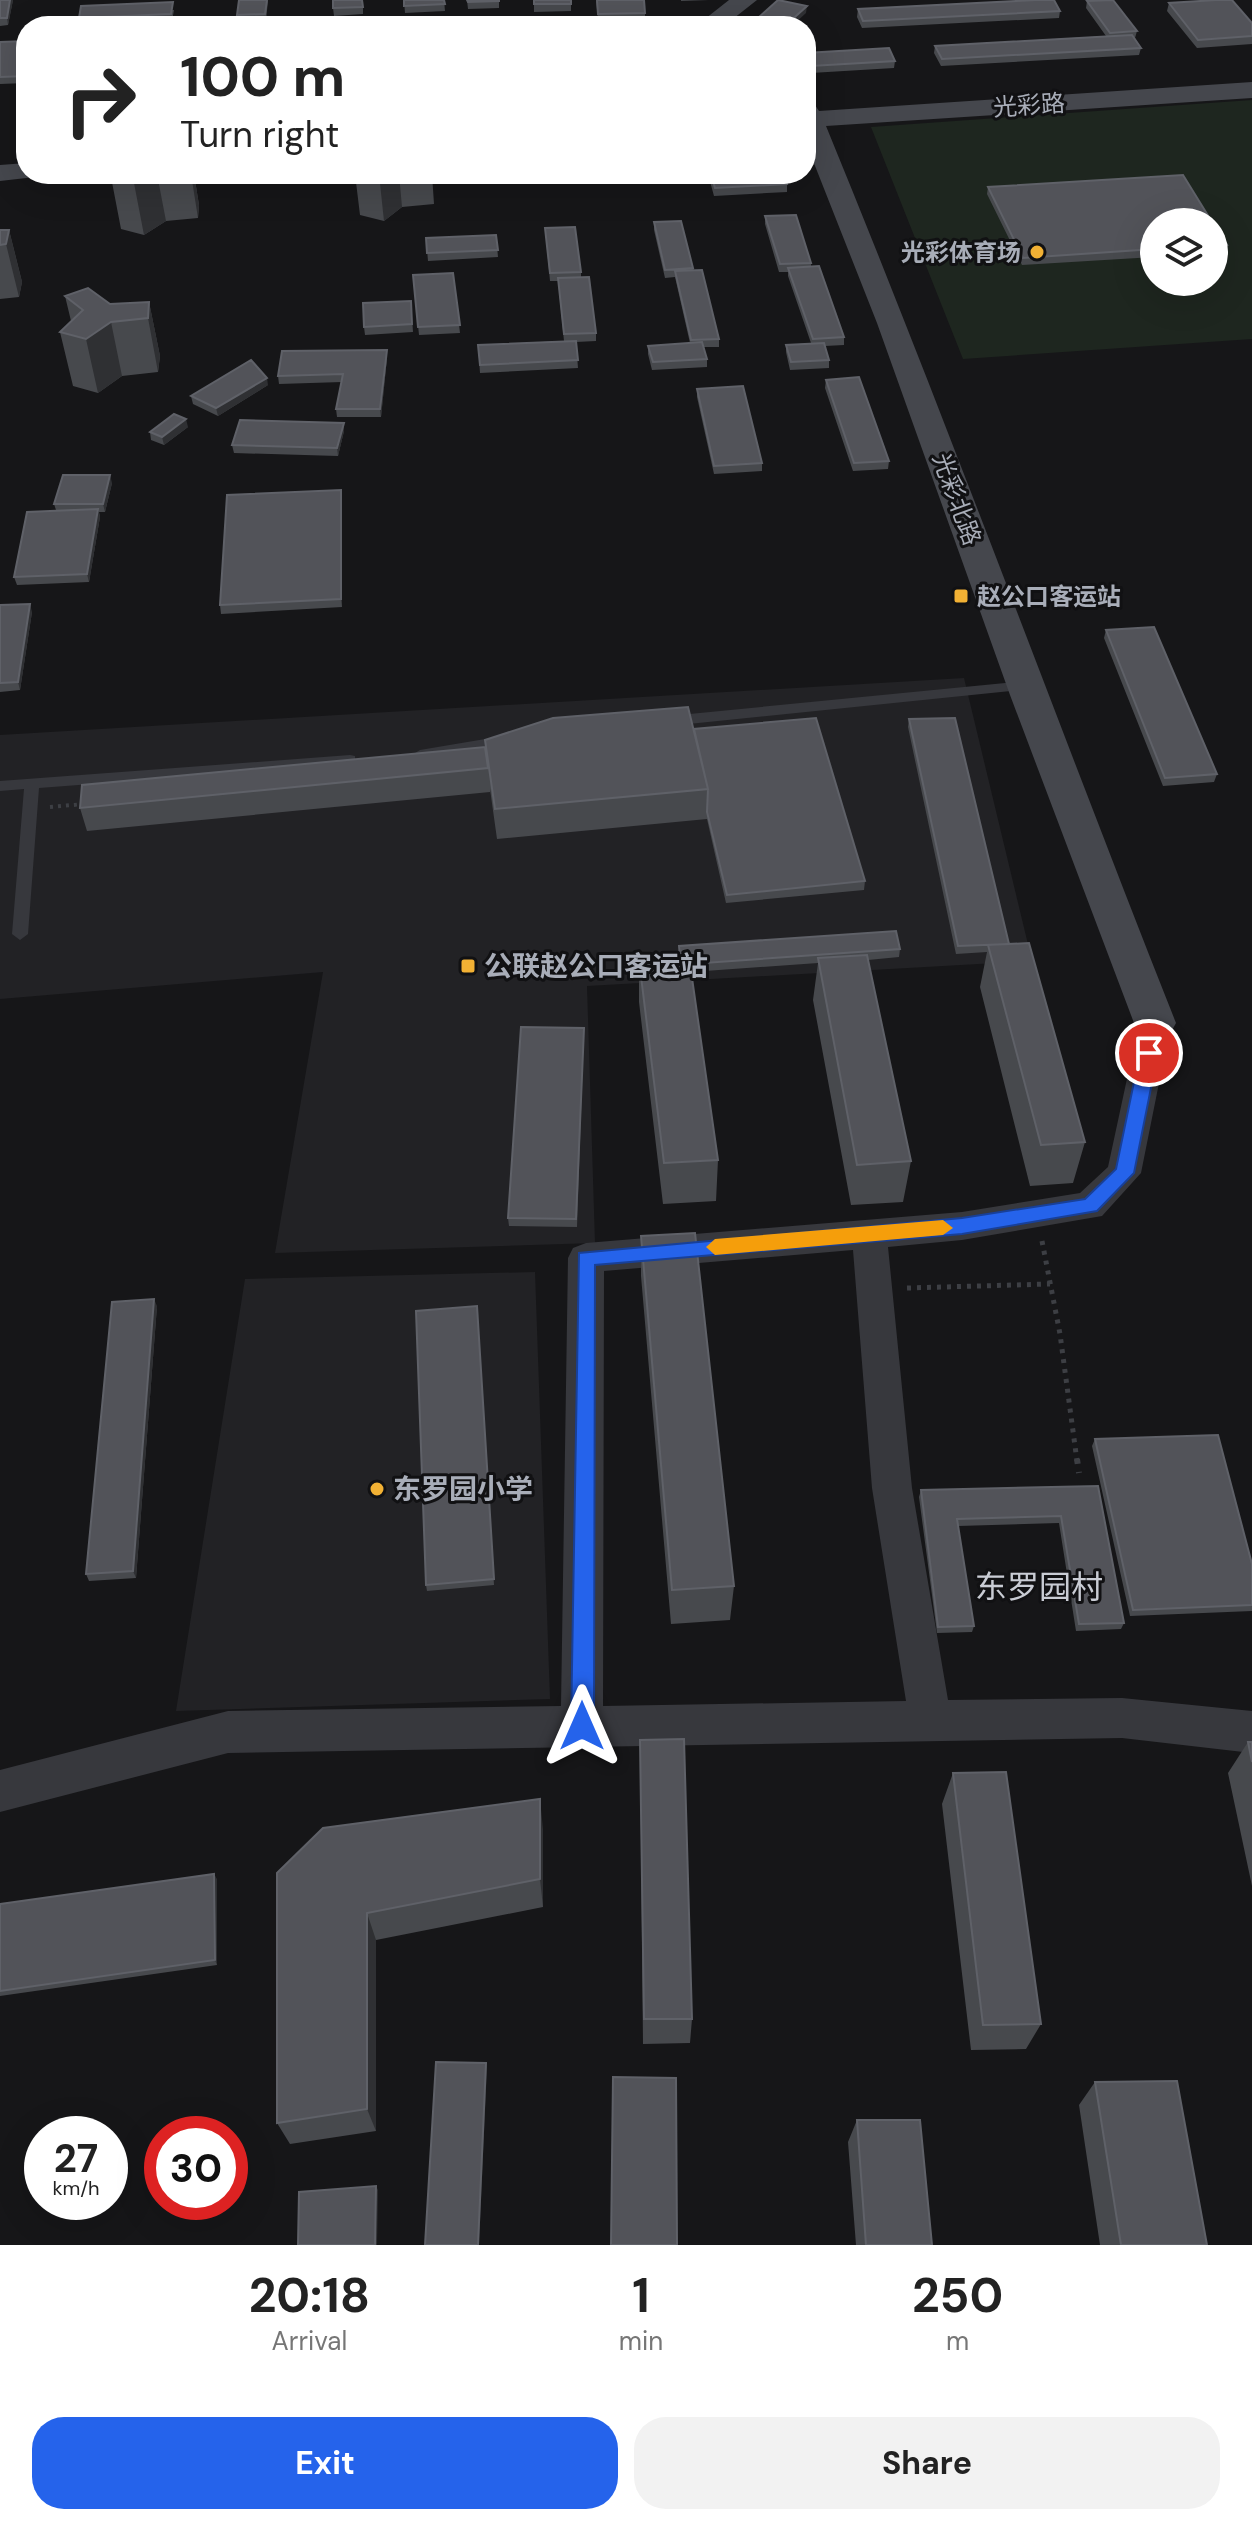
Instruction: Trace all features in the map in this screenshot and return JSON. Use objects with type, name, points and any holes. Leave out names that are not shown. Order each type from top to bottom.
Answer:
[{"type":"street","points":[[722,16],[745,0]]},
{"type":"street","name":"光彩路","points":[[816,111],[1252,70]]},
{"type":"street","name":"光彩路","points":[[816,112],[1252,90]]},
{"type":"street","name":"光彩北路","points":[[816,134],[892,323],[1025,686],[1155,1023]]},
{"type":"street","points":[[582,1726],[586,1258],[962,1226],[1090,1206],[1124,1173],[1155,1023]]},
{"type":"street","points":[[869,1234],[892,1488],[930,1721]]},
{"type":"street","points":[[0,1791],[228,1732],[1122,1718],[1252,1732]]},
{"type":"lane","points":[[655,723],[1025,686]]},
{"type":"lane","points":[[398,757],[533,737]]},
{"type":"lane","points":[[0,786],[366,759]]},
{"type":"lane","points":[[20,934],[32,784]]},
{"type":"path","points":[[1037,1214],[1079,1473]]},
{"type":"path","points":[[874,1289],[1050,1284]]},
{"type":"shaded area","name":"光彩体育场","points":[[1252,100],[1252,339],[963,359],[871,127]]},
{"type":"shaded area","name":"公联赵公口客运站","points":[[964,678],[1032,961],[587,986],[595,1243],[275,1253],[323,972],[0,999],[0,735]]},
{"type":"shaded area","name":"东罗园小学","points":[[535,1272],[550,1699],[176,1711],[245,1279]]},
{"type":"building","points":[[0,0],[10,0],[7,18],[0,18]]},
{"type":"building","points":[[239,0],[267,0],[265,14],[237,15]]},
{"type":"building","points":[[333,0],[362,0],[363,7],[333,8]]},
{"type":"building","points":[[404,0],[444,0],[445,4],[404,6]]},
{"type":"building","points":[[499,0],[499,1],[468,2]]},
{"type":"building","points":[[534,0],[571,0],[571,4],[534,4]]},
{"type":"building","points":[[597,0],[644,0],[645,13],[598,14]]},
{"type":"building","points":[[778,0],[807,6],[796,16],[760,16]]},
{"type":"building","points":[[1054,0],[1060,11],[863,21],[858,9]]},
{"type":"building","points":[[1113,0],[1137,31],[1110,33],[1087,1]]},
{"type":"building","points":[[1232,0],[1252,23],[1252,36],[1198,40],[1169,3]]},
{"type":"building","points":[[173,2],[171,14],[125,16],[79,16],[81,6]]},
{"type":"building","points":[[1132,35],[1141,48],[942,59],[935,46]]},
{"type":"building","points":[[16,41],[16,76],[0,77],[0,42]]},
{"type":"building","points":[[889,48],[895,61],[816,66],[816,52]]},
{"type":"building","points":[[1183,175],[1203,208],[1140,208],[1140,250],[1023,258],[988,187]]},
{"type":"building","points":[[714,184],[787,184],[715,188]]},
{"type":"building","points":[[796,215],[811,263],[780,264],[765,216]]},
{"type":"building","points":[[681,221],[693,268],[665,270],[654,222]]},
{"type":"building","points":[[575,227],[581,272],[550,273],[545,228]]},
{"type":"building","points":[[0,230],[9,230],[6,244],[0,245]]},
{"type":"building","points":[[496,235],[498,250],[427,253],[426,238]]},
{"type":"building","points":[[819,266],[844,337],[813,339],[788,268]]},
{"type":"building","points":[[702,270],[719,339],[691,340],[675,271]]},
{"type":"building","points":[[453,273],[460,325],[418,327],[413,275]]},
{"type":"building","points":[[589,277],[596,333],[564,334],[558,278]]},
{"type":"building","points":[[88,288],[110,304],[149,302],[148,318],[111,322],[86,339],[60,332],[83,310],[65,296]]},
{"type":"building","points":[[411,301],[412,324],[364,327],[363,303]]},
{"type":"building","points":[[576,341],[578,360],[480,365],[478,345]]},
{"type":"building","points":[[702,342],[707,359],[653,362],[648,346]]},
{"type":"building","points":[[824,343],[829,360],[791,362],[786,345]]},
{"type":"building","points":[[387,350],[380,409],[336,409],[343,374],[278,376],[282,351]]},
{"type":"building","points":[[251,360],[267,378],[216,408],[191,396]]},
{"type":"building","points":[[859,377],[889,461],[854,463],[826,380]]},
{"type":"building","points":[[743,386],[762,463],[714,466],[697,389]]},
{"type":"building","points":[[174,414],[186,419],[162,437],[150,432]]},
{"type":"building","points":[[240,420],[344,423],[337,448],[232,445]]},
{"type":"building","points":[[63,475],[110,475],[103,504],[54,504]]},
{"type":"building","points":[[341,490],[341,599],[220,605],[227,495]]},
{"type":"building","points":[[98,509],[87,574],[14,577],[27,512]]},
{"type":"building","points":[[30,604],[18,682],[0,683],[0,605]]},
{"type":"building","points":[[1154,627],[1217,774],[1165,778],[1106,630]]},
{"type":"building","points":[[688,707],[708,789],[495,809],[485,740],[553,718]]},
{"type":"building","points":[[816,718],[865,881],[727,895],[707,812],[708,789],[694,729]]},
{"type":"building","points":[[955,718],[1009,944],[958,946],[909,719]]},
{"type":"building","points":[[485,747],[488,768],[80,808],[82,785]]},
{"type":"building","points":[[896,931],[900,949],[690,964],[689,957],[680,957],[679,946]]},
{"type":"building","points":[[1029,943],[1085,1142],[1041,1145],[988,945]]},
{"type":"building","points":[[867,955],[911,1161],[857,1165],[818,958]]},
{"type":"building","points":[[689,957],[718,1160],[664,1163],[639,960]]},
{"type":"building","points":[[521,1027],[584,1028],[576,1219],[508,1218]]},
{"type":"building","points":[[695,1233],[734,1586],[672,1590],[641,1236]]},
{"type":"building","points":[[154,1299],[133,1571],[86,1574],[112,1302]]},
{"type":"building","points":[[477,1306],[494,1579],[426,1585],[416,1311]]},
{"type":"building","points":[[1218,1435],[1252,1564],[1252,1605],[1133,1610],[1095,1439]]},
{"type":"building","points":[[1098,1486],[1124,1623],[1079,1624],[1061,1516],[957,1519],[974,1626],[938,1627],[921,1490]]},
{"type":"building","points":[[684,1739],[692,2019],[644,2019],[640,1740]]},
{"type":"building","points":[[1006,1772],[1041,2024],[983,2025],[953,1773]]},
{"type":"building","points":[[540,1799],[540,1879],[367,1913],[367,2109],[277,2123],[277,1873],[323,1828]]},
{"type":"building","points":[[214,1874],[215,1960],[0,1991],[0,1904]]},
{"type":"building","points":[[436,2062],[486,2063],[478,2245],[425,2245]]},
{"type":"building","points":[[613,2077],[676,2078],[677,2245],[611,2245]]},
{"type":"building","points":[[1177,2081],[1207,2245],[1121,2245],[1095,2082]]},
{"type":"building","points":[[857,2120],[920,2120],[932,2245],[866,2245]]},
{"type":"building","points":[[376,2186],[375,2245],[298,2245],[299,2192]]},
{"type":"slow traffic","points":[[715,1247],[943,1228]]},
{"type":"place","name":"光彩体育场","points":[[1037,252]]},
{"type":"place","name":"赵公口客运站","points":[[961,596]]},
{"type":"place","name":"公联赵公口客运站","points":[[468,966]]},
{"type":"place","name":"东罗园小学","points":[[377,1489]]},
{"type":"district","name":"东罗园村","points":[[1039,1587]]},
{"type":"route","points":[[582,1726],[586,1258],[962,1226],[1090,1206],[1124,1173],[1149,1053]]}]
